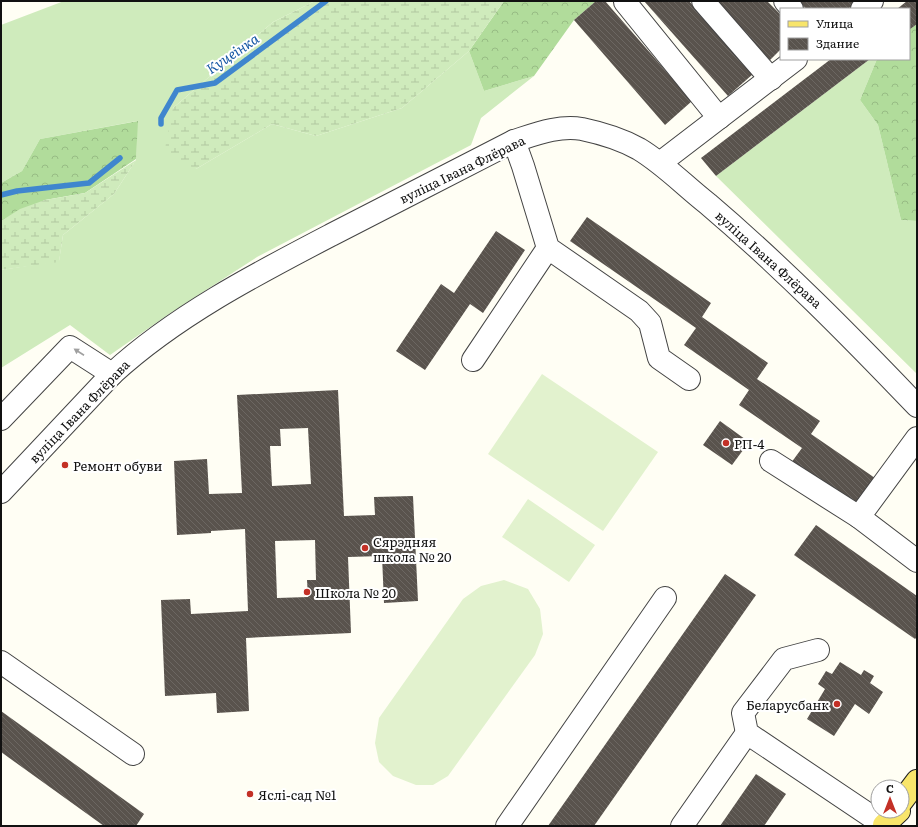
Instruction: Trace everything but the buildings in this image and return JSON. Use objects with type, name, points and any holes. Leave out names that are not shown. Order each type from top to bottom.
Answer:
[{"type":"main road","points":[[910,790],[917,781]]},
{"type":"street","points":[[703,1],[771,78]]},
{"type":"street","points":[[625,2],[719,118]]},
{"type":"street","points":[[660,163],[795,60]]},
{"type":"street","name":"вуліца Івана Флёрава","points":[[1,492],[112,374],[128,359],[180,320],[283,260],[514,141],[541,132],[564,129],[582,129],[617,139],[639,149],[660,163],[739,231],[827,313],[917,406]]},
{"type":"street","points":[[514,141],[548,248],[639,311],[650,323],[659,358],[689,379]]},
{"type":"street","points":[[473,360],[548,248]]},
{"type":"street","points":[[1,419],[70,347],[112,374]]},
{"type":"street","points":[[859,517],[917,438]]},
{"type":"street","points":[[771,460],[859,517],[917,561]]},
{"type":"street","points":[[507,826],[664,598]]},
{"type":"street","points":[[682,826],[747,733],[743,713],[784,658],[818,650]]},
{"type":"street","points":[[1,662],[133,754]]},
{"type":"street","points":[[747,733],[870,806]]},
{"type":"green space","points":[[64,1],[315,1],[273,22],[173,108],[196,169],[272,124],[316,136],[402,108],[469,51],[484,91],[534,76],[481,118],[471,145],[257,257],[169,314],[110,355],[70,325],[1,368],[1,270],[59,261],[63,235],[114,194],[136,160],[137,121],[40,139],[22,171],[1,183],[1,25]]},
{"type":"green space","points":[[315,1],[504,1],[469,51],[402,108],[316,136],[272,124],[196,169],[164,154],[173,108],[273,22]]},
{"type":"green space","points":[[504,1],[596,1],[574,20],[534,76],[484,91],[469,51]]},
{"type":"green space","points":[[917,24],[917,221],[901,220],[878,125],[860,100],[877,60],[910,60],[910,29]]},
{"type":"green space","points":[[869,60],[877,60],[860,100],[878,125],[901,220],[917,221],[917,374],[716,176]]},
{"type":"green space","points":[[138,121],[136,159],[85,193],[45,200],[1,221],[1,183],[22,171],[40,139]]},
{"type":"green space","points":[[136,160],[114,194],[63,235],[59,262],[1,270],[1,221],[20,209],[45,200],[85,193]]},
{"type":"green space","points":[[542,374],[658,452],[603,531],[488,454]]},
{"type":"green space","points":[[528,499],[595,545],[569,582],[502,537]]},
{"type":"green space","points":[[504,580],[528,589],[540,609],[543,634],[535,655],[448,776],[433,785],[416,785],[393,776],[379,762],[375,743],[379,718],[463,599],[481,586]]},
{"type":"waterway","name":"Куцеінка","points":[[161,124],[161,118],[177,90],[215,83],[326,1]]},
{"type":"waterway","name":"Куцеінка","points":[[1,195],[17,191],[89,183],[120,158]]},
{"type":"place","name":"РП-4","points":[[726,443]]},
{"type":"place","name":"Ремонт обуви","points":[[65,465]]},
{"type":"place","name":"Сярэдняя школа № 20","points":[[365,548]]},
{"type":"place","name":"Школа № 20","points":[[307,592]]},
{"type":"place","name":"Беларусбанк","points":[[837,704]]},
{"type":"place","name":"Яслі-сад №1","points":[[250,794]]}]
